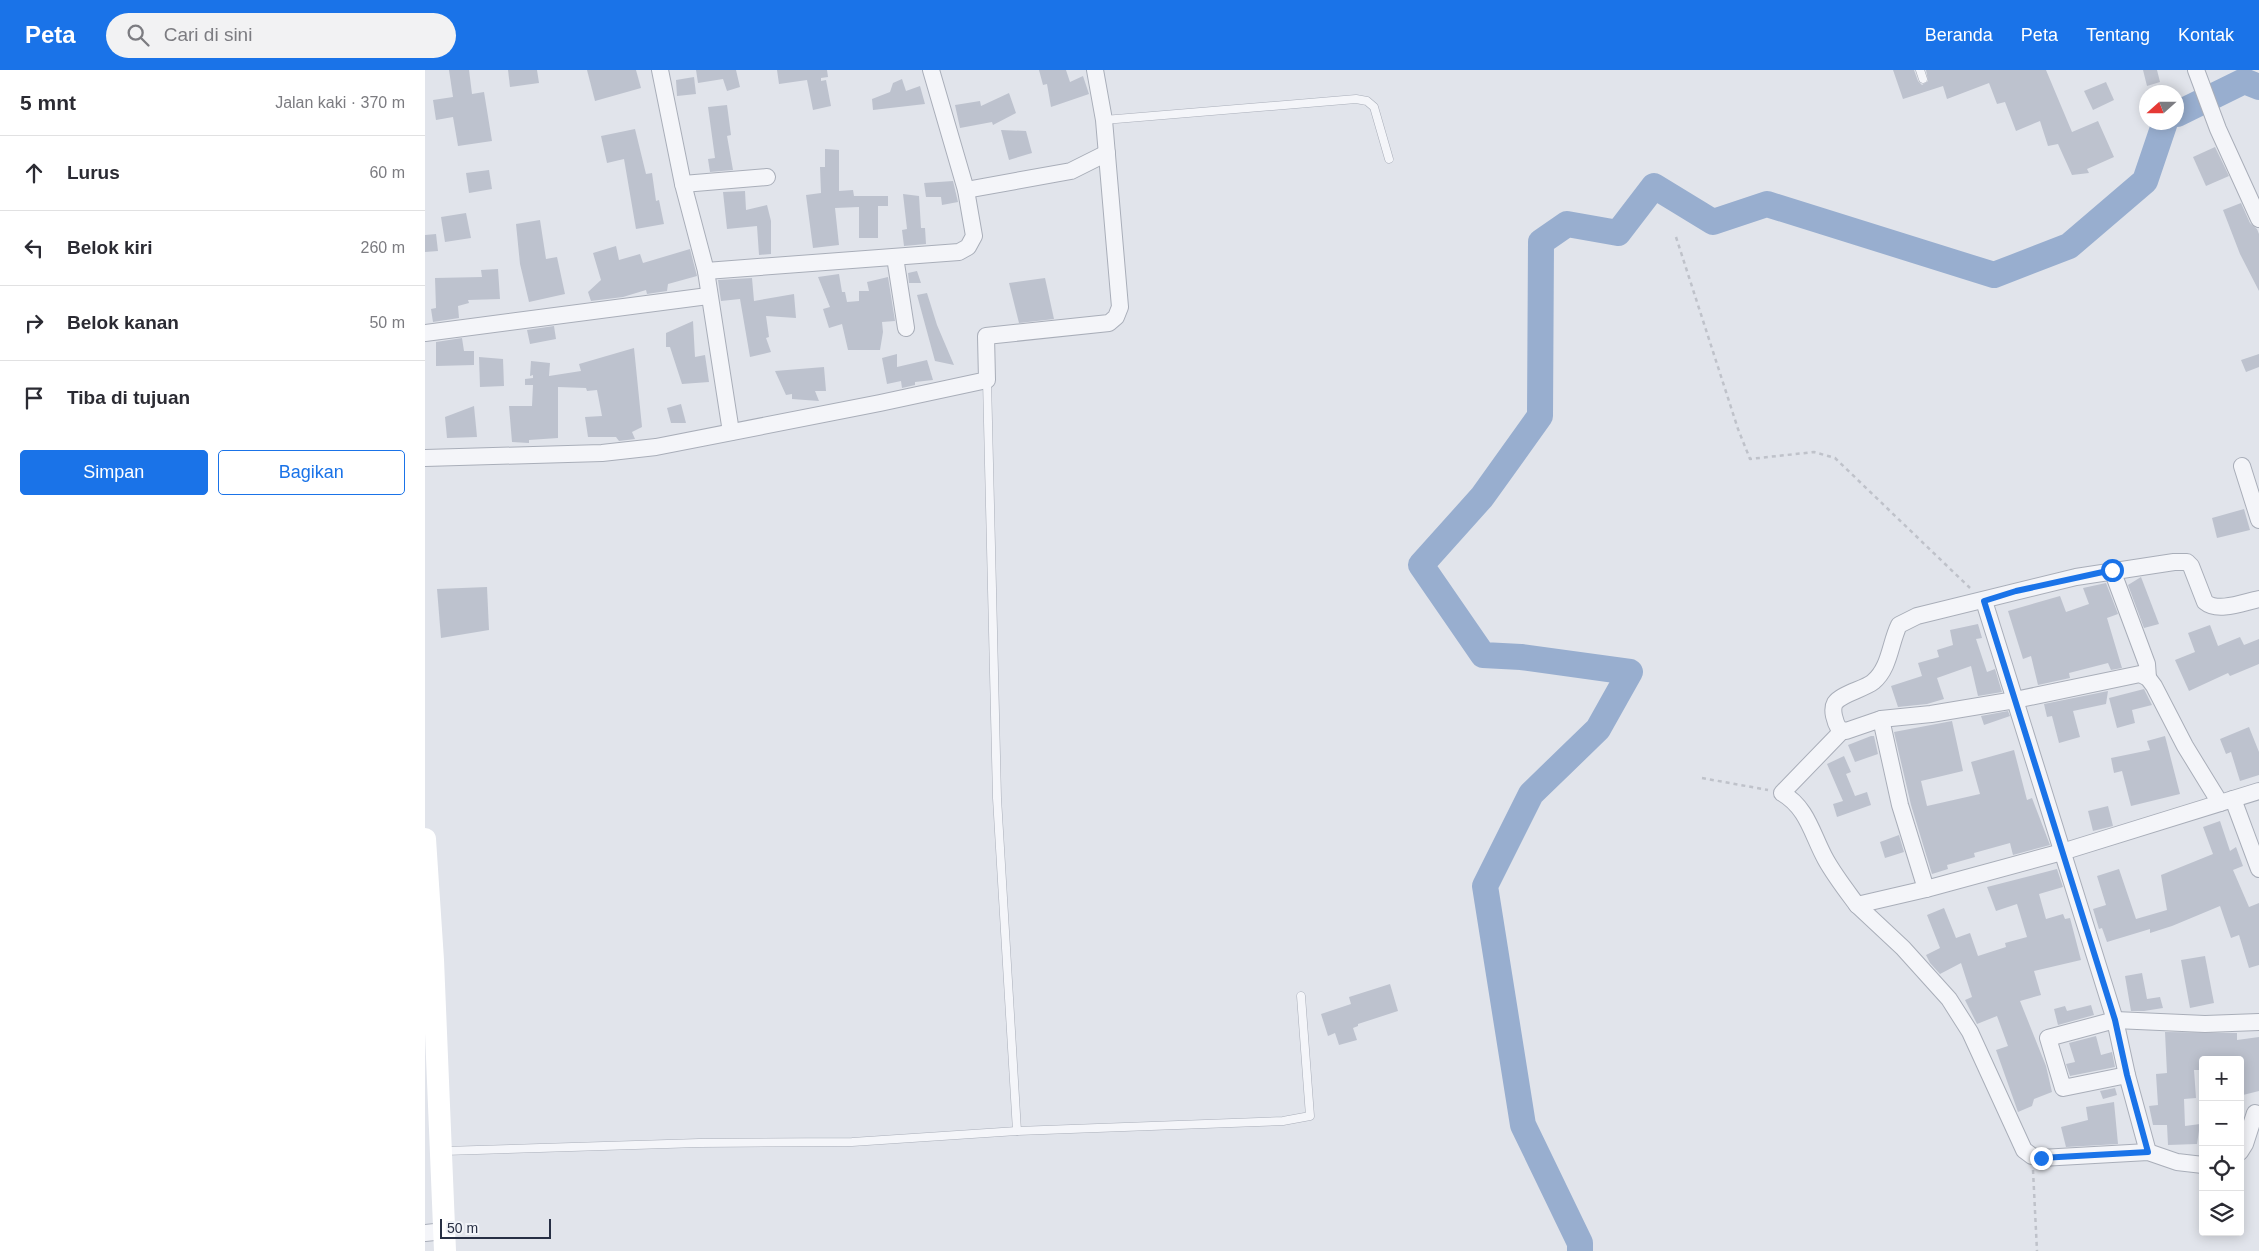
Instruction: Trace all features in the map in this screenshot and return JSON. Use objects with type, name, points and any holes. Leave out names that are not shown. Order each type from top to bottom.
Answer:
[{"type":"street","points":[[660,70],[683,184],[706,272],[731,432]]},
{"type":"street","points":[[706,272],[959,252],[969,247],[974,236],[966,190],[931,70]]},
{"type":"street","points":[[425,458],[602,453],[657,447],[870,405],[987,380],[986,336],[1109,323],[1116,317],[1120,307],[1104,120],[1095,70]]},
{"type":"street","points":[[2198,73],[2212,111],[2259,219]]},
{"type":"street","points":[[966,190],[1071,171],[1107,153]]},
{"type":"street","points":[[683,184],[767,177]]},
{"type":"street","points":[[895,257],[905,328]]},
{"type":"street","points":[[425,333],[709,296]]},
{"type":"street","points":[[2242,466],[2259,520]]},
{"type":"street","points":[[1842,731],[1836,724],[1834,714],[1835,703],[1837,700],[1865,688],[1880,674],[1887,663],[1899,625],[1917,616],[1984,601],[2035,586],[2112,570],[2174,562],[2187,562],[2194,570],[2205,602],[2209,605],[2219,607],[2259,599]]},
{"type":"street","points":[[2112,570],[2147,664],[2148,678],[2185,746],[2226,801],[2259,869]]},
{"type":"street","points":[[1984,601],[2115,1020],[2127,1075],[2148,1152]]},
{"type":"street","points":[[2148,678],[2140,674],[2130,674],[2015,700],[1931,714],[1881,719],[1852,730],[1842,731],[1782,793],[1793,800],[1801,809],[1825,858],[1857,905],[1927,973],[1956,1011],[1984,1060],[2021,1143],[2032,1156],[2041,1158],[2148,1152],[2177,1162],[2199,1165]]},
{"type":"street","points":[[1881,719],[1900,805],[1926,889]]},
{"type":"street","points":[[1857,905],[1926,889],[2062,852],[2259,791]]},
{"type":"street","points":[[425,839],[432,1100],[441,1151],[438,1238]]},
{"type":"street","points":[[2127,1075],[2063,1088],[2047,1038],[2115,1020],[2205,1024],[2259,1022]]},
{"type":"street","points":[[2244,1146],[2255,1113]]},
{"type":"lane","points":[[1920,70],[1923,80]]},
{"type":"lane","points":[[1104,120],[1356,99],[1367,101],[1374,107],[1389,159]]},
{"type":"lane","points":[[987,380],[997,798],[1017,1131]]},
{"type":"lane","points":[[441,1151],[536,1150],[699,1142],[852,1142],[1017,1131],[1255,1124],[1283,1121],[1310,1116],[1301,996]]},
{"type":"path","points":[[1676,237],[1738,429],[1750,459],[1814,452],[1835,458],[1984,601]]},
{"type":"path","points":[[1701,778],[1782,793]]},
{"type":"path","points":[[2032,1156],[2037,1251]]},
{"type":"building","points":[[449,70],[469,70],[472,94],[484,92],[492,141],[458,146],[453,117],[436,120],[433,100],[453,97]]},
{"type":"building","points":[[508,70],[537,70],[539,83],[510,87]]},
{"type":"building","points":[[587,70],[636,70],[641,88],[595,101]]},
{"type":"building","points":[[696,70],[736,70],[740,87],[727,91],[723,79],[698,83]]},
{"type":"building","points":[[777,70],[827,70],[828,77],[821,78],[821,81],[826,80],[831,106],[813,110],[807,80],[779,84]]},
{"type":"building","points":[[1039,70],[1066,70],[1070,82],[1083,76],[1089,94],[1051,107],[1047,84],[1043,85]]},
{"type":"building","points":[[1893,70],[1914,70],[1918,81],[1922,85],[1928,81],[1926,70],[2046,70],[2072,132],[2098,121],[2114,157],[2087,169],[2089,173],[2072,175],[2058,144],[2048,146],[2040,121],[2016,131],[2005,102],[1997,104],[1989,83],[1947,99],[1943,86],[1903,99]]},
{"type":"building","points":[[2143,70],[2157,70],[2160,82],[2147,85]]},
{"type":"building","points":[[694,77],[696,94],[677,96],[676,80]]},
{"type":"building","points":[[902,79],[906,91],[920,86],[925,104],[873,110],[872,99],[890,92],[893,83]]},
{"type":"building","points":[[2106,82],[2114,100],[2093,110],[2084,91]]},
{"type":"building","points":[[1009,93],[1016,113],[993,125],[992,122],[960,128],[955,105],[980,101],[981,106]]},
{"type":"building","points":[[727,105],[731,135],[727,136],[733,170],[710,172],[708,159],[715,158],[708,107]]},
{"type":"building","points":[[635,129],[646,174],[652,173],[656,201],[659,200],[664,224],[636,229],[624,159],[607,163],[601,136]]},
{"type":"building","points":[[1001,130],[1026,131],[1032,153],[1009,160]]},
{"type":"building","points":[[2215,147],[2229,176],[2206,186],[2193,157]]},
{"type":"building","points":[[825,149],[839,150],[839,191],[853,190],[854,196],[888,196],[888,206],[878,206],[878,238],[859,238],[859,207],[835,208],[839,245],[813,248],[806,195],[821,193],[820,167],[825,167]]},
{"type":"building","points":[[489,170],[492,189],[469,193],[466,173]]},
{"type":"building","points":[[953,181],[958,202],[942,205],[941,197],[926,197],[924,183]]},
{"type":"building","points":[[745,191],[746,210],[767,205],[771,221],[771,254],[759,255],[757,226],[727,229],[723,192]]},
{"type":"building","points":[[903,194],[919,196],[921,228],[925,228],[926,244],[904,246],[902,230],[907,229]]},
{"type":"building","points":[[2241,203],[2250,223],[2257,229],[2259,234],[2259,291],[2240,254],[2223,210]]},
{"type":"building","points":[[466,213],[471,238],[445,242],[441,217]]},
{"type":"building","points":[[540,220],[546,259],[557,257],[565,294],[529,302],[520,264],[516,224]]},
{"type":"building","points":[[436,234],[438,251],[425,252],[425,235]]},
{"type":"building","points":[[616,246],[619,260],[640,254],[643,263],[690,249],[697,276],[668,284],[667,291],[647,294],[646,290],[623,297],[591,301],[588,292],[601,280],[593,253]]},
{"type":"building","points":[[498,269],[500,299],[468,300],[469,303],[458,306],[459,318],[433,322],[431,309],[436,308],[435,278],[482,277],[481,270]]},
{"type":"building","points":[[917,271],[921,283],[909,283],[908,273]]},
{"type":"building","points":[[839,274],[842,292],[845,292],[847,302],[859,301],[859,291],[869,291],[867,282],[888,277],[895,321],[882,322],[883,332],[880,350],[848,350],[842,324],[829,328],[823,309],[830,307],[818,277]]},
{"type":"building","points":[[752,278],[754,301],[794,294],[796,318],[766,316],[769,337],[766,338],[771,352],[750,357],[740,299],[721,301],[718,280]]},
{"type":"building","points":[[1045,278],[1054,319],[1019,323],[1009,283]]},
{"type":"building","points":[[927,293],[937,325],[954,365],[935,361],[917,295]]},
{"type":"building","points":[[693,321],[695,357],[705,355],[709,382],[682,384],[670,347],[666,347],[666,333]]},
{"type":"building","points":[[554,326],[556,339],[530,344],[527,330]]},
{"type":"building","points":[[462,338],[464,351],[474,351],[474,365],[436,366],[436,342]]},
{"type":"building","points":[[634,348],[642,427],[632,432],[635,439],[619,441],[616,437],[588,437],[585,417],[602,416],[597,390],[587,391],[586,388],[558,387],[558,438],[529,440],[529,443],[512,442],[509,406],[532,406],[533,385],[525,385],[525,379],[533,378],[533,375],[530,376],[531,361],[550,363],[549,376],[581,371],[579,364]]},
{"type":"building","points":[[897,354],[897,367],[927,360],[933,380],[915,382],[915,385],[902,388],[901,381],[887,384],[882,358]]},
{"type":"building","points":[[2259,354],[2259,367],[2246,372],[2241,360]]},
{"type":"building","points":[[479,357],[503,359],[504,386],[480,387]]},
{"type":"building","points":[[824,367],[826,391],[815,391],[819,401],[792,399],[792,394],[786,395],[775,371]]},
{"type":"building","points":[[681,404],[686,423],[671,423],[667,408]]},
{"type":"building","points":[[474,406],[477,437],[447,438],[445,417]]},
{"type":"building","points":[[2244,509],[2250,530],[2217,538],[2212,518]]},
{"type":"building","points":[[2141,577],[2159,624],[2144,628],[2128,585]]},
{"type":"building","points":[[2106,583],[2118,614],[2107,618],[2122,668],[2111,670],[2108,663],[2069,673],[2070,678],[2038,685],[2031,656],[2023,659],[2008,611],[2060,596],[2066,612],[2089,604],[2083,588]]},
{"type":"building","points":[[487,587],[489,630],[441,638],[437,589]]},
{"type":"building","points":[[1978,624],[1982,638],[1976,639],[1987,672],[1995,669],[2002,692],[1978,696],[1971,666],[1937,678],[1944,699],[1927,704],[1898,707],[1891,686],[1922,676],[1918,663],[1939,657],[1937,650],[1953,645],[1950,630]]},
{"type":"building","points":[[2210,625],[2218,646],[2240,637],[2244,645],[2259,639],[2259,664],[2230,676],[2228,673],[2189,691],[2175,660],[2195,652],[2188,633]]},
{"type":"building","points":[[2144,689],[2152,705],[2132,710],[2135,723],[2117,728],[2109,698]]},
{"type":"building","points":[[2108,691],[2106,704],[2073,711],[2080,737],[2059,743],[2052,716],[2047,717],[2044,704]]},
{"type":"building","points":[[2008,711],[2010,716],[1984,725],[1981,716]]},
{"type":"building","points":[[1952,721],[1963,771],[1921,781],[1927,806],[1980,794],[1971,762],[2014,750],[2027,800],[2032,798],[2050,845],[2013,855],[2010,843],[1974,853],[1975,857],[1947,865],[1948,869],[1932,874],[1911,805],[1894,732]]},
{"type":"building","points":[[2249,727],[2259,752],[2259,775],[2240,781],[2231,752],[2226,754],[2220,739]]},
{"type":"building","points":[[1874,736],[1878,754],[1855,762],[1848,745]]},
{"type":"building","points":[[2165,736],[2180,794],[2131,806],[2122,771],[2114,773],[2111,758],[2150,750],[2147,741]]},
{"type":"building","points":[[1844,756],[1851,772],[1846,774],[1855,796],[1867,792],[1871,805],[1837,817],[1833,804],[1843,801],[1827,764]]},
{"type":"building","points":[[2108,806],[2113,826],[2093,831],[2088,811]]},
{"type":"building","points":[[2220,821],[2230,851],[2236,847],[2243,866],[2233,870],[2249,907],[2259,903],[2259,965],[2249,968],[2239,935],[2231,938],[2220,906],[2172,926],[2150,933],[2150,929],[2107,942],[2102,928],[2099,929],[2093,909],[2106,905],[2097,876],[2119,869],[2136,919],[2167,910],[2161,875],[2213,854],[2203,827]]},
{"type":"building","points":[[1899,835],[1904,852],[1885,858],[1880,842]]},
{"type":"building","points":[[2057,869],[2063,887],[2039,894],[2046,919],[2063,914],[2065,919],[2070,918],[2081,960],[2034,971],[2041,995],[2020,1001],[2046,1066],[2052,1092],[2034,1099],[2032,1106],[2018,1112],[1996,1050],[2008,1046],[1997,1016],[1977,1024],[1965,1000],[1972,997],[1961,963],[1940,974],[1930,963],[1926,955],[1940,948],[1927,915],[1944,908],[1956,938],[1970,933],[1978,956],[2006,947],[2005,943],[2027,937],[2017,904],[1996,911],[1987,887]]},
{"type":"building","points":[[2205,956],[2214,1003],[2190,1008],[2181,960]]},
{"type":"building","points":[[2142,973],[2147,999],[2160,997],[2163,1008],[2131,1011],[2125,976]]},
{"type":"building","points":[[1390,984],[1398,1011],[1358,1024],[1358,1026],[1353,1028],[1357,1040],[1339,1045],[1335,1033],[1328,1036],[1321,1014],[1351,1004],[1349,997]]},
{"type":"building","points":[[2091,1005],[2094,1015],[2058,1025],[2054,1009],[2065,1006],[2067,1011]]},
{"type":"building","points":[[2165,1032],[2237,1033],[2237,1040],[2259,1037],[2259,1091],[2244,1095],[2244,1056],[2199,1056],[2199,1070],[2194,1070],[2196,1098],[2184,1099],[2185,1126],[2199,1124],[2197,1144],[2168,1145],[2167,1125],[2153,1125],[2149,1106],[2158,1105],[2156,1074],[2167,1073]]},
{"type":"building","points":[[2096,1036],[2101,1055],[2112,1052],[2115,1067],[2070,1076],[2066,1064],[2075,1062],[2069,1043]]},
{"type":"building","points":[[2115,1088],[2117,1095],[2103,1099],[2100,1091]]},
{"type":"building","points":[[2114,1102],[2118,1144],[2066,1147],[2061,1127],[2088,1120],[2086,1107]]},
{"type":"waterway","points":[[2184,111],[2244,81],[2259,87]]},
{"type":"waterway","points":[[1580,1251],[1580,1243],[1523,1125],[1485,886],[1531,794],[1598,729],[1630,672],[1521,657],[1483,655],[1421,565],[1482,497],[1540,416],[1541,242],[1567,224],[1618,233],[1654,186],[1713,222],[1767,204],[1994,275],[2069,246],[2145,181],[2162,130]]},
{"type":"route","points":[[2041,1158],[2148,1152],[2127,1075],[2115,1020],[1984,601],[2016,591],[2112,570]]}]
